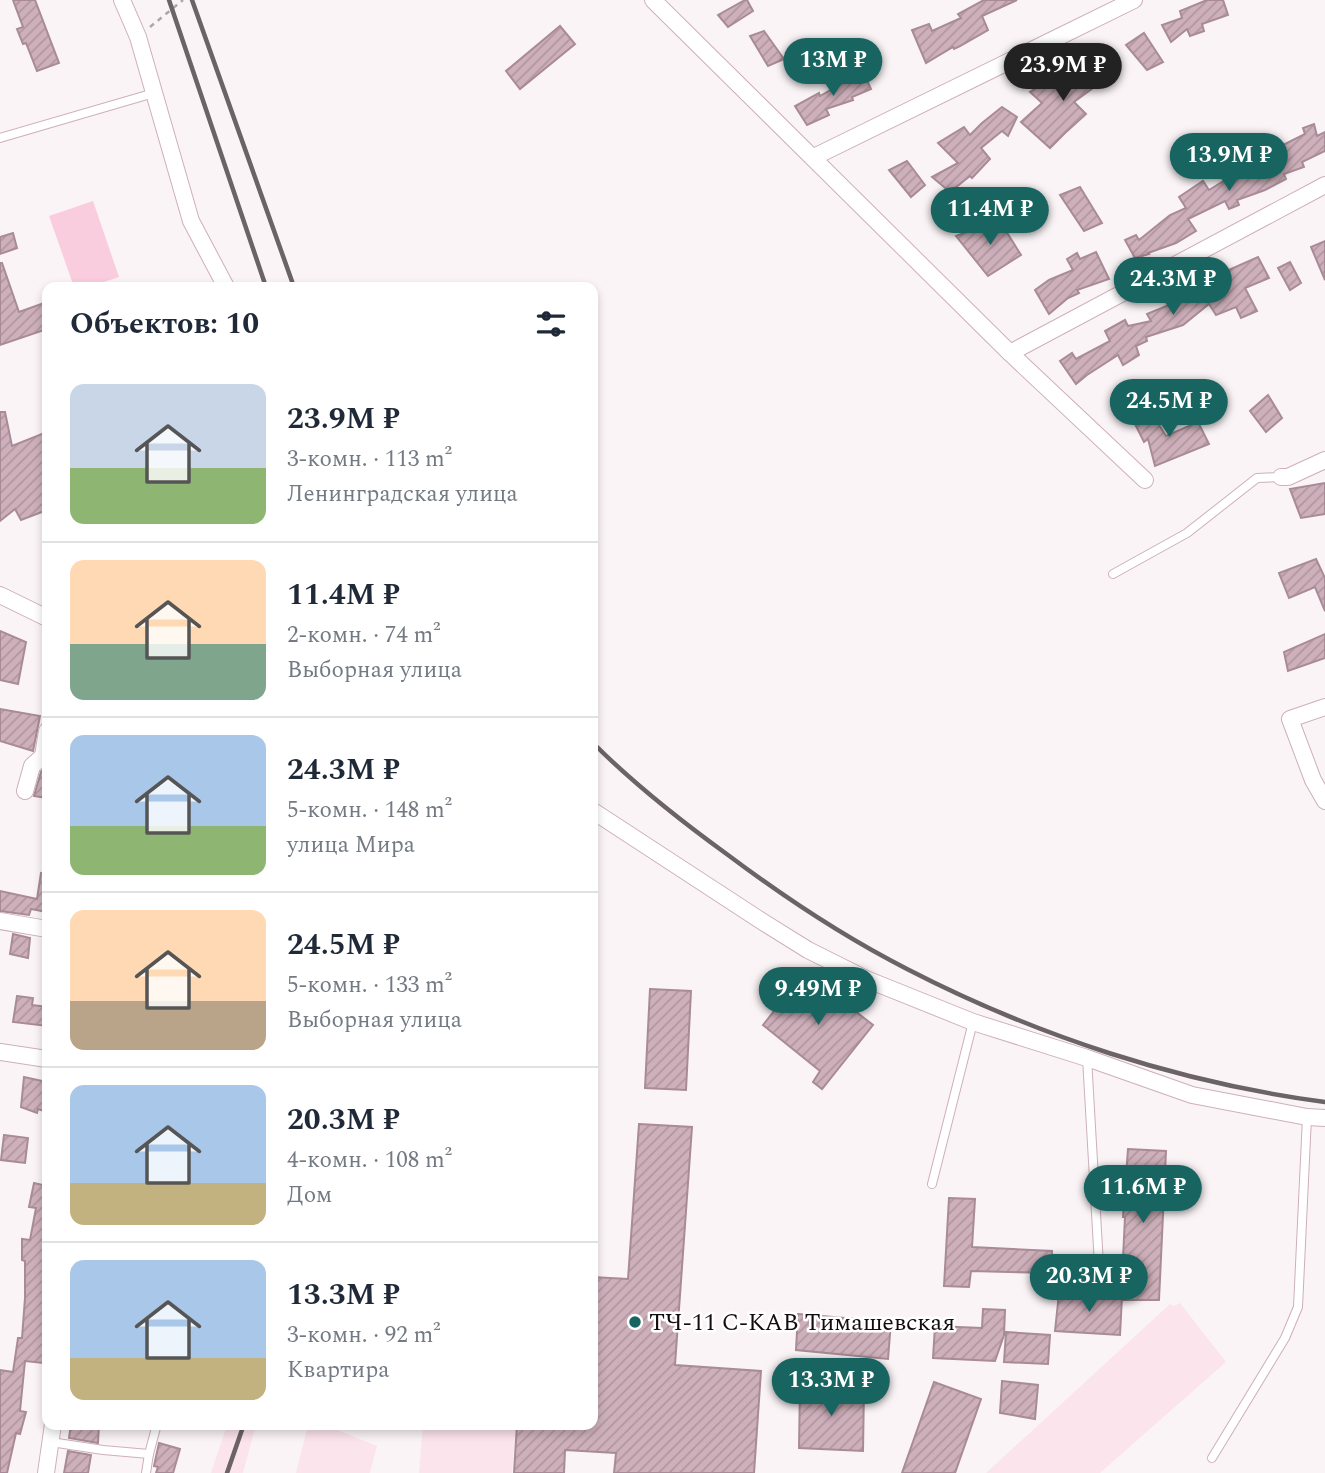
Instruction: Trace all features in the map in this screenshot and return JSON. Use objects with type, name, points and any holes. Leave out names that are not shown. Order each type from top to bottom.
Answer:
[{"type":"street","points":[[122,0],[138,37],[191,221],[223,282]]},
{"type":"street","points":[[653,0],[1010,353],[1145,480]]},
{"type":"street","points":[[814,158],[1134,0]]},
{"type":"street","points":[[1010,353],[1325,185]]},
{"type":"street","points":[[1281,477],[1288,477],[1325,460]]},
{"type":"street","points":[[0,595],[42,616]]},
{"type":"street","points":[[1325,707],[1290,719],[1313,780],[1325,801]]},
{"type":"street","points":[[25,791],[32,766],[42,757]]},
{"type":"street","points":[[598,814],[808,950],[866,979],[973,1022],[1192,1095],[1325,1118]]},
{"type":"street","points":[[0,920],[42,928]]},
{"type":"street","points":[[0,1052],[42,1058]]},
{"type":"street","points":[[47,1473],[52,1430]]},
{"type":"lane","points":[[0,138],[154,93]]},
{"type":"lane","points":[[1113,574],[1187,533],[1257,478],[1281,477]]},
{"type":"lane","points":[[932,1184],[973,1022]]},
{"type":"lane","points":[[1087,1058],[1099,1265]]},
{"type":"lane","points":[[1212,1458],[1285,1338],[1298,1307],[1307,1117]]},
{"type":"lane","points":[[146,1473],[155,1430]]},
{"type":"lane","points":[[51,1441],[149,1454]]},
{"type":"path","points":[[138,37],[183,0]]},
{"type":"shaded area","points":[[93,201],[119,277],[104,282],[72,282],[49,216]]},
{"type":"shaded area","points":[[1180,1303],[1226,1362],[1100,1473],[986,1473],[1170,1304],[1174,1306]]},
{"type":"shaded area","points":[[225,1430],[255,1430],[243,1473],[211,1473]]},
{"type":"shaded area","points":[[307,1430],[337,1430],[377,1446],[370,1473],[296,1473]]},
{"type":"shaded area","points":[[423,1430],[516,1430],[512,1473],[419,1473]]},
{"type":"building","points":[[13,0],[35,0],[59,63],[37,71],[26,43],[23,44],[17,29],[23,27]]},
{"type":"building","points":[[745,0],[753,11],[728,27],[718,15]]},
{"type":"building","points":[[984,0],[1017,0],[982,16],[988,30],[926,63],[912,30],[929,24],[932,31],[961,18],[958,14]]},
{"type":"building","points":[[1207,0],[1223,0],[1228,15],[1202,24],[1204,31],[1190,36],[1187,29],[1171,42],[1162,25],[1182,18],[1180,11]]},
{"type":"building","points":[[560,26],[575,44],[520,89],[506,71]]},
{"type":"building","points":[[764,31],[784,59],[768,66],[750,36]]},
{"type":"building","points":[[1144,33],[1163,62],[1147,70],[1126,45]]},
{"type":"building","points":[[1096,58],[1112,74],[1074,102],[1086,114],[1050,148],[1021,122],[1042,103],[1030,92],[1052,78],[1059,86],[1076,70],[1079,74]]},
{"type":"building","points":[[862,70],[871,89],[852,97],[853,100],[826,109],[829,115],[807,125],[795,106],[819,93],[820,96]]},
{"type":"building","points":[[1002,107],[1017,117],[1008,136],[1002,131],[981,148],[990,159],[972,178],[970,176],[950,192],[932,177],[958,163],[938,143],[964,127],[970,135]]},
{"type":"building","points":[[1314,124],[1317,136],[1325,132],[1325,151],[1302,162],[1304,167],[1284,174],[1286,179],[1265,190],[1237,200],[1239,205],[1229,209],[1225,201],[1188,219],[1196,231],[1176,243],[1135,258],[1125,240],[1136,235],[1139,240],[1170,215],[1186,208],[1179,197],[1203,181],[1209,190],[1227,179],[1229,183],[1263,166],[1262,164],[1280,155],[1277,148],[1305,134],[1303,128]]},
{"type":"building","points":[[907,161],[925,185],[911,197],[889,170]]},
{"type":"building","points":[[1080,187],[1102,223],[1084,231],[1060,195]]},
{"type":"building","points":[[999,220],[1021,255],[988,276],[956,236]]},
{"type":"building","points":[[13,233],[17,248],[0,254],[0,237]]},
{"type":"building","points":[[1325,241],[1325,280],[1311,247]]},
{"type":"building","points":[[1096,252],[1109,279],[1077,290],[1079,293],[1068,298],[1049,314],[1035,290],[1049,280],[1073,270],[1067,259],[1077,253],[1080,259]]},
{"type":"building","points":[[1258,257],[1269,278],[1245,288],[1257,311],[1241,318],[1236,307],[1216,315],[1209,304],[1183,325],[1146,337],[1147,341],[1136,346],[1139,355],[1123,365],[1118,355],[1076,384],[1060,361],[1072,353],[1076,359],[1110,341],[1105,331],[1125,320],[1128,326],[1151,321],[1147,314],[1169,305],[1167,303],[1213,277]]},
{"type":"building","points":[[1290,262],[1301,283],[1290,290],[1278,268]]},
{"type":"building","points":[[2,263],[19,312],[42,304],[42,331],[0,345]]},
{"type":"building","points":[[1268,395],[1282,418],[1266,432],[1250,411]]},
{"type":"building","points":[[1149,409],[1166,436],[1198,422],[1209,444],[1155,466],[1148,439],[1144,442],[1133,420]]},
{"type":"building","points":[[0,412],[5,412],[12,446],[42,434],[42,512],[21,520],[15,509],[0,521]]},
{"type":"building","points":[[1325,483],[1325,514],[1301,518],[1290,489]]},
{"type":"building","points":[[1316,559],[1325,578],[1325,611],[1315,587],[1289,598],[1279,573]]},
{"type":"building","points":[[0,631],[26,642],[18,684],[0,680]]},
{"type":"building","points":[[1325,634],[1325,658],[1288,671],[1284,652]]},
{"type":"building","points":[[0,709],[40,716],[33,751],[0,741]]},
{"type":"building","points":[[42,771],[42,797],[34,796]]},
{"type":"building","points":[[42,873],[42,911],[31,909],[29,915],[0,911],[0,891],[37,899]]},
{"type":"building","points":[[13,934],[30,938],[28,958],[10,954]]},
{"type":"building","points":[[805,972],[873,1025],[822,1089],[813,1082],[820,1071],[763,1025]]},
{"type":"building","points":[[650,989],[691,991],[686,1090],[645,1088]]},
{"type":"building","points":[[17,996],[33,998],[32,1005],[42,1006],[42,1025],[13,1022]]},
{"type":"building","points":[[24,1077],[42,1081],[42,1110],[38,1109],[37,1113],[21,1107]]},
{"type":"building","name":"ТЧ-11 С-КАВ Тимашевская","points":[[639,1124],[692,1127],[675,1365],[761,1371],[754,1473],[614,1473],[616,1453],[565,1450],[564,1473],[514,1473],[517,1430],[598,1430],[598,1277],[628,1279]]},
{"type":"building","points":[[4,1135],[28,1138],[25,1163],[1,1160]]},
{"type":"building","points":[[1128,1149],[1166,1151],[1159,1300],[1121,1300]]},
{"type":"building","points":[[34,1183],[42,1185],[42,1363],[25,1361],[20,1411],[26,1412],[20,1434],[16,1433],[7,1473],[0,1473],[0,1370],[13,1372],[18,1338],[22,1338],[25,1261],[22,1260],[22,1239],[30,1240],[36,1208],[29,1207]]},
{"type":"building","points":[[949,1198],[975,1199],[972,1247],[1052,1251],[1051,1273],[971,1271],[969,1287],[944,1286]]},
{"type":"building","points":[[1059,1293],[1122,1297],[1120,1335],[1055,1331]]},
{"type":"building","points":[[983,1309],[1005,1310],[1004,1335],[995,1361],[933,1358],[935,1326],[982,1328]]},
{"type":"building","points":[[798,1314],[891,1322],[888,1359],[796,1350]]},
{"type":"building","points":[[1006,1332],[1050,1335],[1048,1364],[1004,1362]]},
{"type":"building","points":[[1002,1381],[1038,1385],[1035,1419],[1000,1413]]},
{"type":"building","points":[[934,1382],[981,1399],[955,1473],[902,1473]]},
{"type":"building","points":[[800,1385],[864,1388],[863,1451],[799,1448]]},
{"type":"building","points":[[70,1430],[99,1430],[98,1443],[69,1438]]},
{"type":"building","points":[[159,1443],[180,1449],[173,1473],[156,1473],[158,1467],[154,1466]]},
{"type":"building","points":[[68,1451],[91,1455],[88,1473],[64,1473]]},
{"type":"railway","points":[[169,0],[264,282]]},
{"type":"railway","points":[[192,0],[292,282]]},
{"type":"railway","points":[[598,748],[658,802],[749,871],[837,930],[956,993],[1058,1036],[1110,1054],[1217,1083],[1325,1102]]},
{"type":"railway","points":[[227,1473],[242,1430]]},
{"type":"place","name":"ТЧ-11 С-КАВ Тимашевская","points":[[635,1322]]}]
